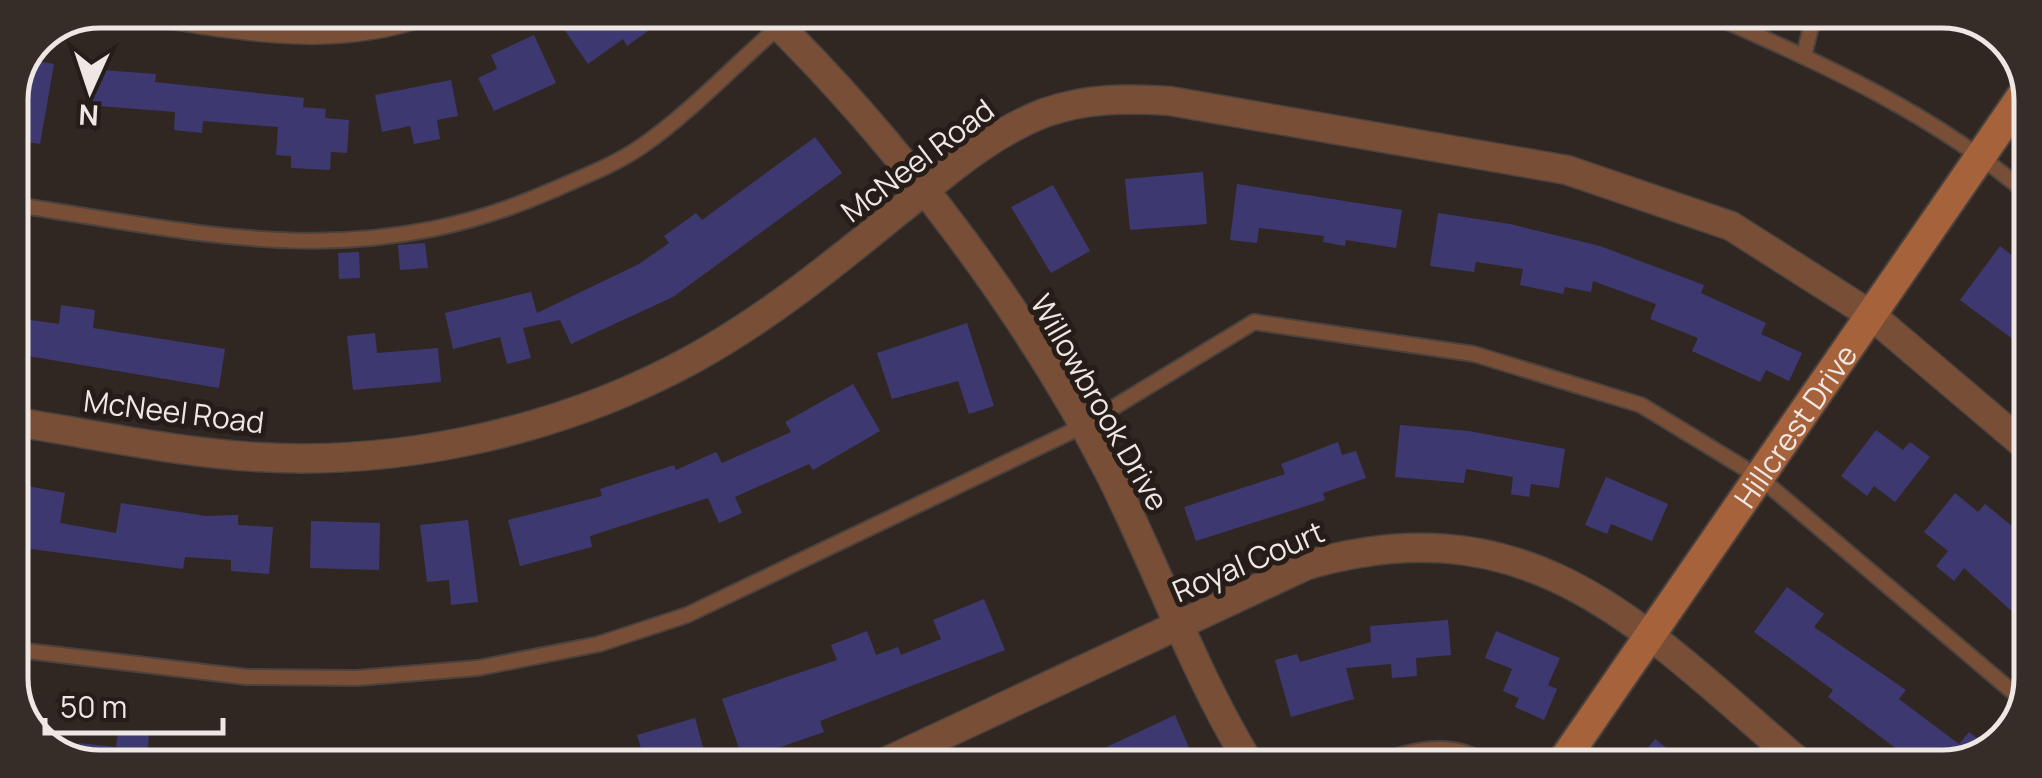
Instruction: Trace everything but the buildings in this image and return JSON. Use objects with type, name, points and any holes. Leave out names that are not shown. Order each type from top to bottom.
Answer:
[{"type":"street","points":[[276,27],[307,31],[361,27]]},
{"type":"street","name":"Willowbrook Drive","points":[[789,27],[923,192],[1042,353],[1083,426],[1243,750]]},
{"type":"street","name":"McNeel Road","points":[[28,424],[260,457],[398,451],[499,434],[579,410],[694,358],[781,306],[994,138],[1046,113],[1096,100],[1170,101],[1603,180],[1731,226],[1871,315],[2014,436]]},
{"type":"street","name":"Hillcrest Drive","points":[[1571,750],[2014,108]]},
{"type":"street","name":"Royal Court","points":[[912,750],[1307,565],[1353,552],[1424,546],[1502,555],[1536,566],[1586,591],[1650,636],[1785,750]]},
{"type":"lane","points":[[28,207],[247,240],[322,244],[410,234],[493,216],[639,148],[768,27]]},
{"type":"lane","points":[[1739,27],[1804,55],[1982,154],[2014,182]]},
{"type":"lane","points":[[1804,55],[1811,27]]},
{"type":"lane","points":[[28,652],[247,677],[357,678],[478,668],[599,644],[687,615],[1083,426],[1254,322],[1474,354],[1556,376],[1641,406],[1759,477],[2013,692]]}]
